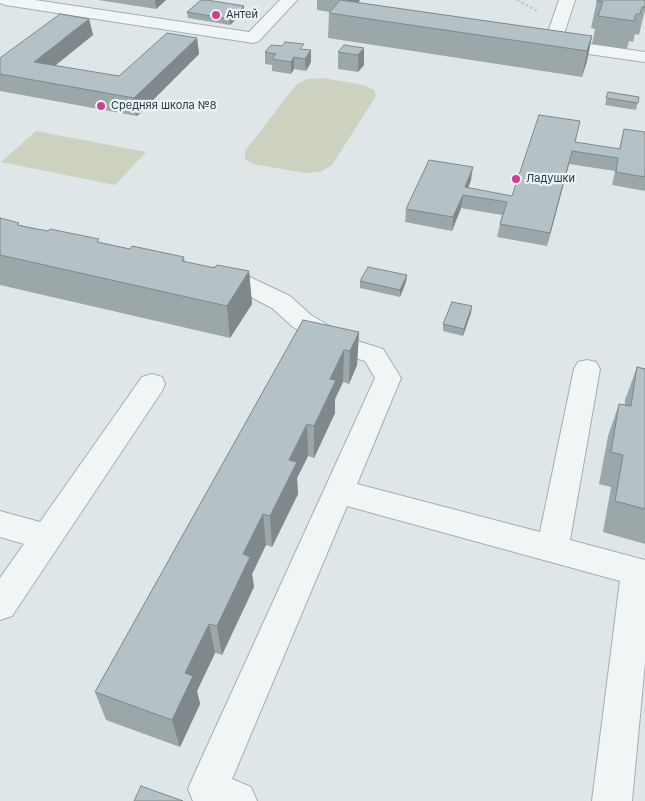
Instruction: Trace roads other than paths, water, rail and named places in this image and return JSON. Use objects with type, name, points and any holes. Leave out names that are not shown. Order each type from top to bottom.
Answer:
[{"type":"lane","points":[[5,0],[253,38],[289,0]]},
{"type":"lane","points":[[552,44],[567,0]]},
{"type":"lane","points":[[532,41],[645,57]]},
{"type":"lane","points":[[192,268],[231,277],[281,302],[302,321],[342,345],[374,356],[388,378],[208,789],[237,801]]},
{"type":"lane","points":[[552,549],[587,369]]},
{"type":"lane","points":[[0,605],[152,384]]},
{"type":"lane","points":[[338,491],[641,574],[612,801]]},
{"type":"lane","points":[[0,524],[47,537]]},
{"type":"place","name":"Антей","points":[[216,15]]},
{"type":"place","name":"Средняя школа №8","points":[[101,106]]},
{"type":"place","name":"Ладушки","points":[[516,179]]}]
